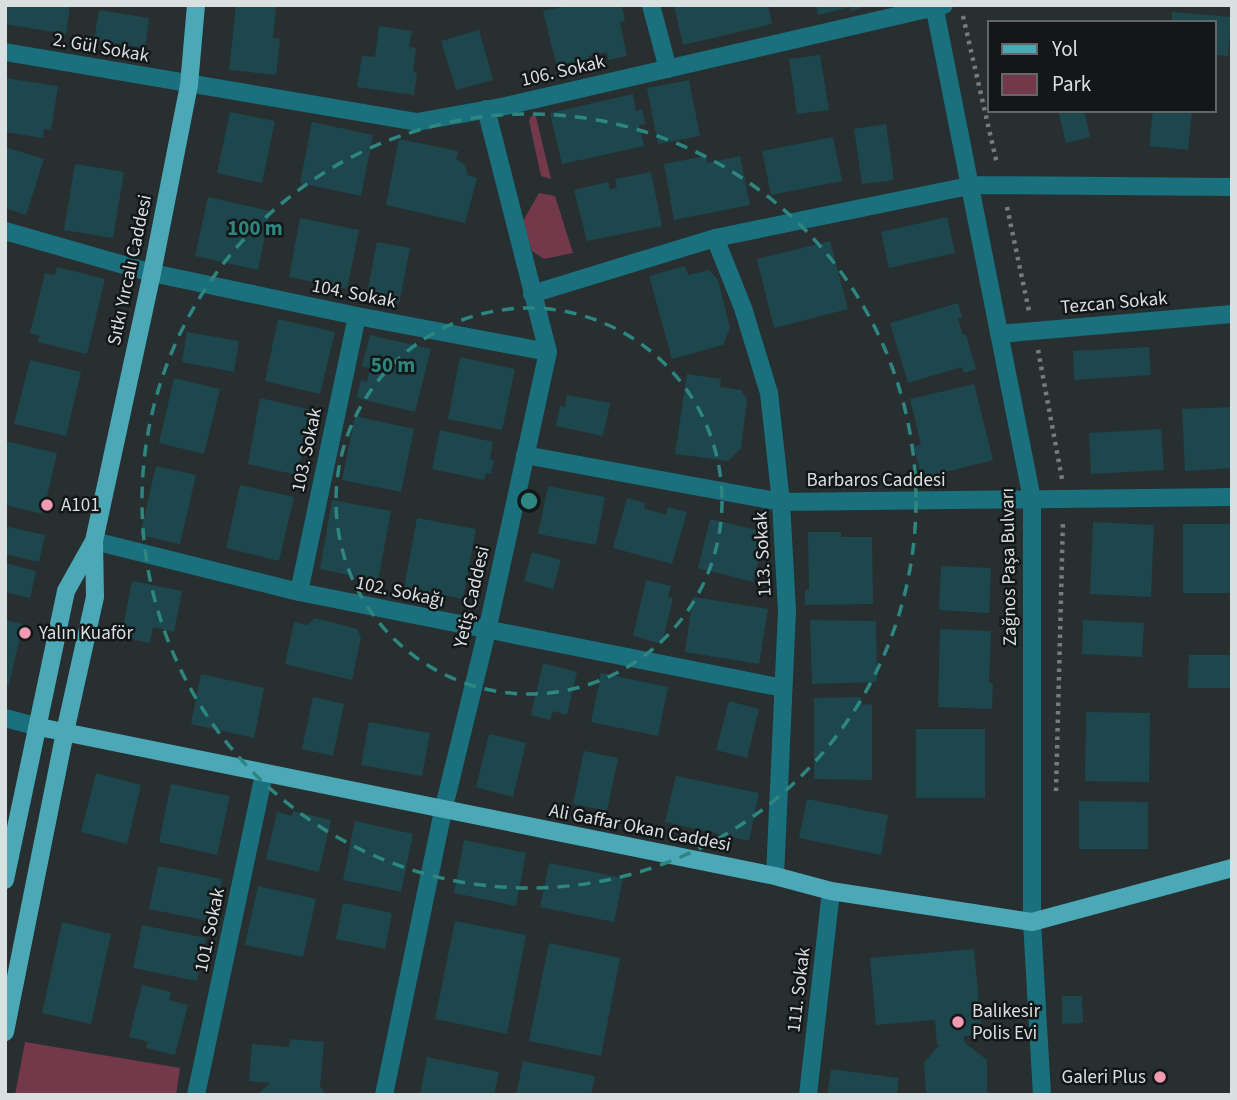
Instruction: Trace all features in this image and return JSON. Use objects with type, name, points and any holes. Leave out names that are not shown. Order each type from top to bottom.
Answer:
[{"type":"main road","name":"Sıtkı Yırcalı Caddesi","points":[[5,1032],[95,597],[94,541],[152,273],[188,85],[196,5]]},
{"type":"main road","name":"Sıtkı Yırcalı Caddesi","points":[[5,880],[66,591],[94,541]]},
{"type":"main road","name":"Ali Gaffar Okan Caddesi","points":[[39,727],[443,811],[775,876],[831,891],[1032,922],[1232,868]]},
{"type":"street","points":[[651,5],[668,69]]},
{"type":"street","name":"106. Sokak","points":[[188,85],[417,122],[668,69],[937,6]]},
{"type":"street","name":"Zağnos Paşa Bulvarı","points":[[937,6],[1032,499],[1032,922],[1042,1095]]},
{"type":"street","name":"2. Gül Sokak","points":[[5,52],[188,85]]},
{"type":"street","name":"Yetiş Caddesi","points":[[384,1095],[443,811],[487,631],[548,352],[486,109]]},
{"type":"street","points":[[532,294],[715,238],[970,186],[1232,187]]},
{"type":"street","name":"104. Sokak","points":[[5,231],[152,273],[548,352]]},
{"type":"street","name":"113. Sokak","points":[[715,238],[743,308],[769,393],[781,502],[786,611],[775,876]]},
{"type":"street","name":"Tezcan Sokak","points":[[999,334],[1232,314]]},
{"type":"street","name":"103. Sokak","points":[[299,592],[358,316]]},
{"type":"street","name":"Barbaros Caddesi","points":[[525,455],[781,502],[1232,497]]},
{"type":"street","name":"102. Sokağı","points":[[94,541],[299,592],[783,688]]},
{"type":"street","points":[[5,718],[39,727]]},
{"type":"street","name":"101. Sokak","points":[[196,1095],[264,774]]},
{"type":"street","name":"111. Sokak","points":[[807,1095],[831,891]]},
{"type":"path","points":[[960,5],[998,170]]},
{"type":"path","points":[[1008,208],[1030,312]]},
{"type":"path","points":[[1039,354],[1062,481]]},
{"type":"path","points":[[1056,792],[1063,522]]},
{"type":"green space","points":[[535,115],[551,179],[541,176],[529,121],[531,116]]},
{"type":"green space","points":[[539,193],[555,196],[573,253],[544,259],[532,251],[523,221]]},
{"type":"green space","points":[[25,1042],[180,1068],[176,1095],[15,1095]]},
{"type":"building","points":[[7,5],[70,5],[66,34],[5,24]]},
{"type":"building","points":[[236,5],[276,6],[273,38],[280,39],[276,75],[229,70]]},
{"type":"building","points":[[571,5],[622,5],[625,21],[620,22],[627,56],[608,60],[607,52],[557,67],[543,11]]},
{"type":"building","points":[[674,5],[768,5],[772,24],[683,45]]},
{"type":"building","points":[[816,5],[862,5],[862,8],[851,11],[850,7],[818,15]]},
{"type":"building","points":[[99,10],[149,18],[145,48],[94,40]]},
{"type":"building","points":[[1172,12],[1231,17],[1228,56],[1216,55],[1216,21],[1172,21]]},
{"type":"building","points":[[379,26],[412,31],[409,47],[416,48],[413,72],[417,73],[414,95],[357,87],[362,56],[375,57]]},
{"type":"building","points":[[479,30],[493,80],[456,90],[441,41]]},
{"type":"building","points":[[820,55],[829,110],[797,114],[789,59]]},
{"type":"building","points":[[5,78],[58,86],[51,130],[44,129],[43,138],[5,132]]},
{"type":"building","points":[[689,80],[700,136],[658,144],[647,88]]},
{"type":"building","points":[[633,94],[636,111],[642,109],[645,124],[639,125],[644,146],[562,164],[550,113]]},
{"type":"building","points":[[230,112],[275,121],[262,183],[217,173]]},
{"type":"building","points":[[1058,112],[1084,112],[1090,137],[1066,143]]},
{"type":"building","points":[[1153,112],[1192,112],[1188,150],[1149,146]]},
{"type":"building","points":[[312,122],[373,135],[361,196],[300,183]]},
{"type":"building","points":[[886,124],[894,180],[862,184],[854,129]]},
{"type":"building","points":[[833,137],[842,181],[771,195],[762,151]]},
{"type":"building","points":[[399,139],[458,151],[456,159],[465,165],[468,175],[477,178],[465,223],[386,205]]},
{"type":"building","points":[[5,147],[44,159],[26,215],[5,208]]},
{"type":"building","points":[[706,156],[707,163],[740,156],[750,205],[674,220],[664,164]]},
{"type":"building","points":[[75,164],[124,172],[113,238],[64,230]]},
{"type":"building","points":[[651,172],[662,226],[587,241],[574,190],[608,182],[610,189],[617,188],[615,179]]},
{"type":"building","points":[[208,197],[270,211],[258,270],[195,256]]},
{"type":"building","points":[[947,217],[955,253],[889,268],[881,232]]},
{"type":"building","points":[[300,218],[359,230],[347,289],[289,277]]},
{"type":"building","points":[[830,241],[848,309],[774,328],[757,259]]},
{"type":"building","points":[[377,242],[410,248],[399,304],[366,298]]},
{"type":"building","points":[[685,266],[688,275],[709,270],[718,280],[730,328],[723,345],[672,359],[649,276]]},
{"type":"building","points":[[57,267],[105,279],[87,354],[38,342],[40,336],[30,333],[45,273],[55,275]]},
{"type":"building","points":[[958,303],[962,317],[958,319],[963,335],[966,335],[976,369],[964,373],[962,367],[908,383],[890,323]]},
{"type":"building","points":[[278,319],[335,332],[320,394],[265,381]]},
{"type":"building","points":[[187,332],[239,341],[234,372],[182,362]]},
{"type":"building","points":[[370,335],[431,349],[415,412],[357,398],[361,380],[367,382],[370,368],[362,366]]},
{"type":"building","points":[[1149,347],[1151,375],[1074,380],[1073,351]]},
{"type":"building","points":[[460,357],[515,369],[502,430],[448,419]]},
{"type":"building","points":[[30,360],[81,372],[66,436],[14,424]]},
{"type":"building","points":[[687,374],[721,379],[720,387],[741,390],[747,400],[741,448],[728,461],[675,454]]},
{"type":"building","points":[[174,378],[220,389],[204,454],[159,443]]},
{"type":"building","points":[[974,384],[993,460],[922,478],[914,447],[921,444],[910,399]]},
{"type":"building","points":[[567,395],[610,403],[603,436],[556,426],[560,406],[565,407]]},
{"type":"building","points":[[260,398],[312,410],[297,475],[248,464]]},
{"type":"building","points":[[1232,407],[1232,468],[1185,471],[1182,409]]},
{"type":"building","points":[[355,416],[414,429],[401,492],[342,480]]},
{"type":"building","points":[[1161,429],[1164,470],[1091,474],[1089,433]]},
{"type":"building","points":[[440,430],[493,442],[490,459],[494,460],[491,474],[486,473],[484,480],[432,469]]},
{"type":"building","points":[[5,441],[57,453],[43,514],[5,505]]},
{"type":"building","points":[[156,466],[196,475],[180,544],[140,535]]},
{"type":"building","points":[[240,485],[294,497],[279,561],[226,548]]},
{"type":"building","points":[[548,486],[605,497],[596,545],[538,534]]},
{"type":"building","points":[[627,498],[645,503],[644,508],[666,515],[668,507],[687,512],[672,564],[613,548]]},
{"type":"building","points":[[332,500],[391,511],[378,581],[320,569]]},
{"type":"building","points":[[417,518],[476,529],[463,599],[404,588]]},
{"type":"building","points":[[710,519],[765,532],[753,582],[698,568]]},
{"type":"building","points":[[1093,522],[1154,525],[1151,597],[1090,594]]},
{"type":"building","points":[[1183,524],[1232,524],[1232,593],[1183,593]]},
{"type":"building","points":[[5,526],[45,535],[39,562],[5,554]]},
{"type":"building","points":[[808,532],[841,532],[841,537],[872,537],[873,604],[805,605],[805,590],[809,590]]},
{"type":"building","points":[[532,552],[561,560],[553,589],[524,581]]},
{"type":"building","points":[[5,563],[36,571],[30,598],[5,592]]},
{"type":"building","points":[[941,566],[991,568],[989,613],[939,610]]},
{"type":"building","points":[[646,580],[671,586],[668,597],[673,598],[662,644],[633,636]]},
{"type":"building","points":[[132,581],[182,591],[174,632],[153,627],[150,643],[121,637]]},
{"type":"building","points":[[693,597],[768,609],[759,664],[685,652]]},
{"type":"building","points":[[315,618],[357,629],[361,637],[352,680],[285,664],[294,622],[307,625]]},
{"type":"building","points":[[5,620],[23,624],[9,685],[5,684]]},
{"type":"building","points":[[810,620],[876,621],[877,682],[812,684]]},
{"type":"building","points":[[1083,620],[1144,623],[1142,657],[1082,654]]},
{"type":"building","points":[[940,629],[991,631],[989,683],[993,683],[992,709],[938,707]]},
{"type":"building","points":[[1189,655],[1232,655],[1232,688],[1188,688]]},
{"type":"building","points":[[543,663],[577,672],[567,715],[553,711],[550,720],[531,715]]},
{"type":"building","points":[[601,673],[668,687],[658,736],[591,722]]},
{"type":"building","points":[[201,674],[264,688],[254,738],[191,724]]},
{"type":"building","points":[[313,697],[344,704],[333,756],[302,749]]},
{"type":"building","points":[[861,697],[862,705],[872,704],[872,780],[814,779],[814,698]]},
{"type":"building","points":[[729,701],[759,709],[747,758],[716,750]]},
{"type":"building","points":[[1086,712],[1150,713],[1149,782],[1085,781]]},
{"type":"building","points":[[369,722],[430,733],[422,776],[361,765]]},
{"type":"building","points":[[916,729],[985,729],[985,798],[916,798]]},
{"type":"building","points":[[489,734],[526,743],[513,797],[476,787]]},
{"type":"building","points":[[584,751],[618,758],[607,811],[573,804]]},
{"type":"building","points":[[96,773],[141,785],[127,844],[81,832]]},
{"type":"building","points":[[676,776],[759,793],[749,841],[665,822]]},
{"type":"building","points":[[171,784],[230,796],[217,855],[159,842]]},
{"type":"building","points":[[807,799],[888,815],[881,855],[799,838]]},
{"type":"building","points":[[1079,801],[1148,802],[1148,849],[1079,849]]},
{"type":"building","points":[[293,811],[331,820],[319,872],[266,859],[277,812],[292,816]]},
{"type":"building","points":[[355,821],[413,834],[401,892],[343,880]]},
{"type":"building","points":[[464,840],[526,853],[516,906],[454,893]]},
{"type":"building","points":[[549,863],[623,878],[614,922],[540,907]]},
{"type":"building","points":[[158,866],[222,879],[213,922],[149,909]]},
{"type":"building","points":[[258,886],[316,899],[303,957],[245,945]]},
{"type":"building","points":[[343,903],[392,913],[385,949],[336,939]]},
{"type":"building","points":[[455,921],[526,935],[507,1034],[435,1019]]},
{"type":"building","points":[[62,922],[111,934],[91,1024],[42,1013]]},
{"type":"building","points":[[142,925],[206,938],[197,981],[133,968]]},
{"type":"building","points":[[549,943],[620,958],[601,1056],[529,1041]]},
{"type":"building","name":"Balıkesir Polis Evi","points":[[974,949],[982,1035],[964,1036],[964,1042],[987,1060],[987,1092],[984,1095],[930,1095],[926,1092],[924,1063],[939,1045],[935,1020],[876,1025],[870,958]]},
{"type":"building","points":[[142,985],[171,992],[169,1000],[188,1005],[175,1055],[146,1048],[148,1042],[129,1037]]},
{"type":"building","points":[[1062,996],[1082,996],[1083,1023],[1062,1024]]},
{"type":"building","points":[[290,1039],[324,1042],[320,1087],[326,1095],[257,1095],[270,1083],[249,1081],[252,1044],[289,1047]]},
{"type":"building","points":[[427,1057],[499,1072],[494,1095],[420,1095]]},
{"type":"building","points":[[523,1061],[595,1076],[591,1095],[516,1095]]},
{"type":"building","points":[[831,1069],[899,1078],[897,1095],[827,1095]]},
{"type":"place","name":"A101","points":[[47,505]]},
{"type":"place","name":"Yalın Kuaför","points":[[25,633]]},
{"type":"place","name":"Balıkesir Polis Evi","points":[[958,1022]]},
{"type":"place","name":"Galeri Plus","points":[[1160,1077]]}]
